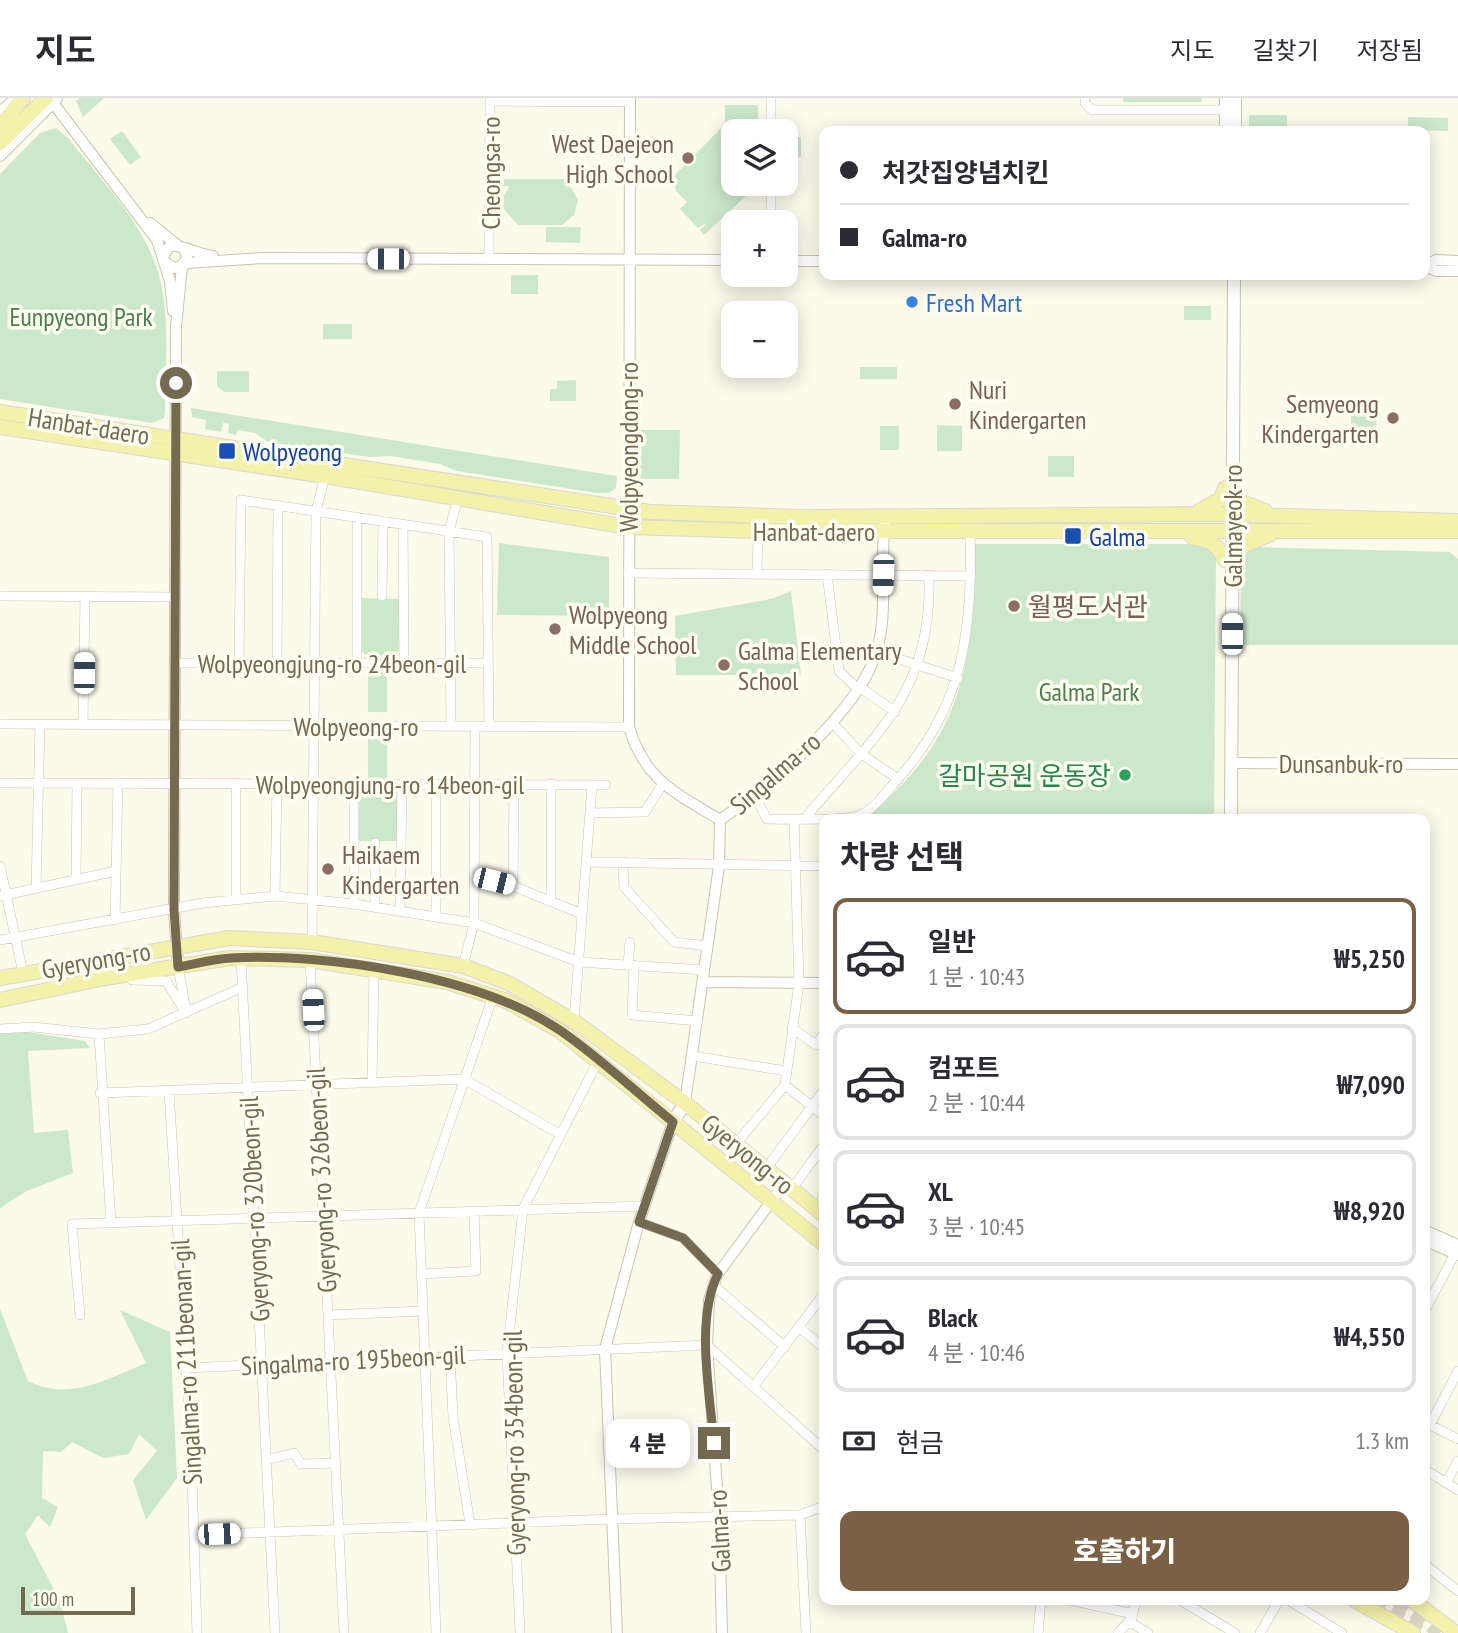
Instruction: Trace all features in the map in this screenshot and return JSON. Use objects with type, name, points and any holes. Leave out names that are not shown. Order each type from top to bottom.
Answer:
[{"type":"main road","points":[[0,126],[23,98]]},
{"type":"main road","points":[[1235,98],[1235,126]]},
{"type":"main road","points":[[0,143],[52,100]]},
{"type":"main road","points":[[1226,104],[1226,126]]},
{"type":"main road","name":"Galmayeok-ro","points":[[1226,280],[1228,763],[1231,814]]},
{"type":"main road","name":"Galmayeok-ro","points":[[1229,490],[1234,280]]},
{"type":"main road","name":"Hanbat-daero","points":[[0,412],[325,476],[628,527],[758,531],[885,524],[901,517],[1229,514],[1458,521]]},
{"type":"main road","points":[[0,427],[176,448]]},
{"type":"main road","name":"Hanbat-daero","points":[[176,448],[628,509],[718,516],[885,524],[970,532],[1278,531],[1361,534],[1458,531]]},
{"type":"main road","points":[[1184,515],[1213,505],[1229,490],[1242,503],[1276,516]]},
{"type":"main road","points":[[1359,517],[1392,512],[1458,511]]},
{"type":"main road","points":[[1185,533],[1212,543],[1228,559],[1244,545],[1278,531]]},
{"type":"main road","points":[[1361,534],[1389,538],[1458,540]]},
{"type":"main road","name":"Galmayeok-ro","points":[[1224,814],[1228,763]]},
{"type":"main road","name":"Gyeryong-ro","points":[[0,978],[229,938],[313,942],[463,966],[509,983],[574,1021],[685,1103],[819,1211]]},
{"type":"main road","name":"Gyeryong-ro","points":[[0,1000],[105,978],[241,958],[310,960],[447,982],[493,996],[560,1031],[819,1240]]},
{"type":"main road","name":"Singalma-ro","points":[[673,1122],[685,1103]]},
{"type":"main road","points":[[1363,1605],[1413,1633]]},
{"type":"main road","points":[[1419,1605],[1456,1633]]},
{"type":"main road","points":[[1431,1613],[1458,1623]]},
{"type":"main road","points":[[1384,1616],[1407,1633]]},
{"type":"street","points":[[0,112],[16,98]]},
{"type":"street","points":[[771,98],[771,119]]},
{"type":"street","points":[[1085,98],[1085,103],[1092,110],[1226,104]]},
{"type":"street","points":[[0,156],[52,100],[140,214],[164,259],[176,327]]},
{"type":"street","name":"Cheongsa-ro","points":[[489,259],[490,101],[630,100]]},
{"type":"street","name":"Wolpyeongdong-ro","points":[[630,100],[629,727],[643,763],[662,785],[720,820]]},
{"type":"street","points":[[140,214],[180,247],[183,265],[176,327],[174,910],[178,967],[186,1013]]},
{"type":"street","points":[[164,259],[170,246],[231,259]]},
{"type":"street","points":[[164,259],[174,268],[231,259]]},
{"type":"street","name":"Cheongsa-ro","points":[[231,259],[721,260]]},
{"type":"street","points":[[1430,263],[1436,260],[1458,261]]},
{"type":"street","points":[[798,261],[819,261]]},
{"type":"street","points":[[1430,268],[1436,271],[1458,271]]},
{"type":"street","points":[[313,942],[316,511],[325,476]]},
{"type":"street","points":[[451,726],[449,531],[458,498]]},
{"type":"street","points":[[239,663],[241,499],[487,537],[489,727]]},
{"type":"street","points":[[276,663],[278,505]]},
{"type":"street","points":[[357,517],[357,663]]},
{"type":"street","points":[[382,596],[383,521]]},
{"type":"street","points":[[403,524],[404,663]]},
{"type":"street","name":"Singalma-ro","points":[[685,1103],[719,866],[720,820],[755,797],[832,722],[859,688],[877,652],[885,524]]},
{"type":"street","points":[[757,573],[758,531]]},
{"type":"street","points":[[861,814],[874,805],[916,760],[940,723],[957,678],[968,629],[970,532]]},
{"type":"street","points":[[628,573],[971,576]]},
{"type":"street","points":[[827,574],[839,671],[895,712]]},
{"type":"street","points":[[805,818],[885,727],[911,686],[928,620],[929,575]]},
{"type":"street","points":[[0,596],[175,597]]},
{"type":"street","points":[[83,724],[85,597]]},
{"type":"street","points":[[877,652],[957,678]]},
{"type":"street","name":"Wolpyeongjung-ro 24beon-gil","points":[[175,663],[488,663]]},
{"type":"street","points":[[832,722],[860,753],[898,779]]},
{"type":"street","name":"Wolpyeong-ro","points":[[0,724],[629,727]]},
{"type":"street","points":[[36,888],[40,724]]},
{"type":"street","points":[[463,966],[474,923],[475,726]]},
{"type":"street","name":"Dunsanbuk-ro","points":[[1228,763],[1458,764]]},
{"type":"street","name":"Wolpyeongjung-ro 14beon-gil","points":[[0,783],[606,785]]},
{"type":"street","points":[[76,880],[77,783]]},
{"type":"street","points":[[115,920],[118,783]]},
{"type":"street","points":[[236,783],[236,899]]},
{"type":"street","points":[[275,896],[277,783]]},
{"type":"street","points":[[354,783],[354,904]]},
{"type":"street","points":[[400,910],[402,784]]},
{"type":"street","points":[[436,784],[436,916]]},
{"type":"street","points":[[513,886],[514,784]]},
{"type":"street","points":[[551,784],[551,901]]},
{"type":"street","points":[[574,1021],[592,785]]},
{"type":"street","points":[[590,813],[645,812],[662,785]]},
{"type":"street","points":[[755,797],[767,819],[819,817]]},
{"type":"street","points":[[735,1144],[785,1084],[799,983],[793,867],[794,819]]},
{"type":"street","points":[[375,843],[375,907]]},
{"type":"street","points":[[586,862],[819,866]]},
{"type":"street","points":[[623,862],[624,887],[674,942],[707,946]]},
{"type":"street","points":[[0,866],[3,895],[23,973]]},
{"type":"street","points":[[3,895],[116,871]]},
{"type":"street","points":[[474,876],[513,886],[582,914]]},
{"type":"street","points":[[0,940],[236,899],[275,896],[400,910],[474,923],[579,962],[704,970]]},
{"type":"street","points":[[630,942],[632,1015],[698,1021]]},
{"type":"street","name":"Gyeryong-ro 320beon-gil","points":[[241,958],[275,1633]]},
{"type":"street","name":"Gyeryong-ro 326beon-gil","points":[[310,960],[344,1633]]},
{"type":"street","points":[[373,1083],[374,969]]},
{"type":"street","points":[[105,978],[122,982],[136,979],[166,981],[186,1013]]},
{"type":"street","points":[[703,982],[819,983]]},
{"type":"street","points":[[0,1028],[33,1027],[99,1034],[148,1029],[224,993],[243,987]]},
{"type":"street","points":[[436,1633],[419,1213],[493,996]]},
{"type":"street","points":[[792,1028],[816,1045],[819,1040]]},
{"type":"street","points":[[99,1034],[100,1093],[111,1222]]},
{"type":"street","points":[[693,1056],[786,1071]]},
{"type":"street","name":"Gyeryong-ro 354beon-gil","points":[[520,1633],[507,1353],[523,1209],[598,1061]]},
{"type":"street","points":[[100,1093],[464,1079],[561,1135]]},
{"type":"street","points":[[785,1084],[819,1112]]},
{"type":"street","name":"Singalma-ro 211beonan-gil","points":[[169,1091],[178,1220],[197,1633]]},
{"type":"street","points":[[766,1169],[819,1097]]},
{"type":"street","name":"Singalma-ro","points":[[617,1633],[605,1349],[639,1222],[673,1122]]},
{"type":"street","points":[[788,1187],[819,1151]]},
{"type":"street","name":"Galma-ro","points":[[722,1633],[719,1517],[707,1345],[708,1313],[715,1279],[770,1201],[788,1187]]},
{"type":"street","points":[[80,1315],[72,1224],[645,1206]]},
{"type":"street","points":[[422,1274],[476,1271],[474,1211]]},
{"type":"street","points":[[639,1222],[683,1238],[715,1279],[785,1347]]},
{"type":"street","points":[[1430,1234],[1457,1250]]},
{"type":"street","points":[[1430,1242],[1457,1250]]},
{"type":"street","points":[[1430,1301],[1457,1250]]},
{"type":"street","points":[[753,1387],[819,1301]]},
{"type":"street","name":"Gyeryong-ro 326beon-gil","points":[[328,1315],[423,1311]]},
{"type":"street","points":[[800,1328],[819,1344]]},
{"type":"street","points":[[605,1349],[707,1345],[819,1446]]},
{"type":"street","name":"Singalma-ro 195beon-gil","points":[[185,1368],[605,1349]]},
{"type":"street","points":[[450,1356],[453,1417],[470,1524]]},
{"type":"street","points":[[1458,1371],[1430,1425],[1458,1439]]},
{"type":"street","points":[[267,1460],[294,1453],[301,1464],[335,1463]]},
{"type":"street","points":[[1446,1483],[1458,1461]]},
{"type":"street","points":[[1430,1473],[1458,1490]]},
{"type":"street","points":[[194,1535],[515,1522],[800,1515],[819,1508]]},
{"type":"street","points":[[800,1515],[806,1633]]},
{"type":"street","points":[[1430,1569],[1458,1591]]},
{"type":"street","points":[[1038,1633],[1041,1605]]},
{"type":"street","points":[[1098,1605],[1132,1618],[1147,1633]]},
{"type":"street","points":[[1118,1633],[1132,1618],[1135,1605]]},
{"type":"street","points":[[1188,1605],[1235,1633]]},
{"type":"street","points":[[1260,1633],[1276,1605]]},
{"type":"street","points":[[1296,1605],[1342,1633]]},
{"type":"green space","points":[[80,98],[104,98],[83,117],[76,101]]},
{"type":"green space","points":[[1123,98],[1202,98],[1202,102],[1123,102]]},
{"type":"green space","points":[[725,105],[758,105],[758,119],[725,119]]},
{"type":"green space","points":[[1249,115],[1287,115],[1287,126],[1249,126]]},
{"type":"green space","points":[[1408,117],[1448,118],[1448,131],[1430,131],[1430,126],[1408,126]]},
{"type":"green space","name":"Eunpyeong Park","points":[[56,128],[69,139],[126,211],[150,250],[158,271],[166,323],[165,413],[164,418],[152,423],[0,399],[0,174],[40,133]]},
{"type":"green space","points":[[721,128],[721,196],[746,196],[731,210],[721,210],[721,219],[704,235],[700,230],[707,223],[698,228],[680,209],[687,202],[676,191],[673,177]]},
{"type":"green space","points":[[122,131],[141,157],[130,165],[110,139]]},
{"type":"green space","points":[[798,137],[801,137],[801,157],[798,157]]},
{"type":"green space","points":[[504,179],[581,179],[581,186],[570,186],[578,200],[574,215],[562,225],[518,225],[503,208],[504,195],[510,186],[503,186]]},
{"type":"green space","points":[[546,227],[581,227],[580,243],[546,242]]},
{"type":"green space","points":[[511,275],[538,275],[538,294],[511,294]]},
{"type":"green space","points":[[1184,306],[1211,306],[1211,320],[1184,320]]},
{"type":"green space","points":[[323,324],[352,324],[352,339],[323,339]]},
{"type":"green space","points":[[860,367],[897,367],[897,379],[860,379]]},
{"type":"green space","points":[[217,371],[249,371],[249,392],[224,392],[217,386]]},
{"type":"green space","points":[[576,380],[576,401],[550,401],[550,389],[557,389],[557,381]]},
{"type":"green space","points":[[1351,407],[1377,407],[1376,431],[1351,431]]},
{"type":"green space","points":[[191,408],[617,476],[616,488],[609,493],[597,493],[457,471],[440,464],[391,456],[369,457],[268,442],[255,433],[238,430],[236,435],[228,433],[229,424],[223,423],[221,432],[205,429],[206,420],[192,417]]},
{"type":"green space","points":[[937,425],[962,426],[962,451],[937,451]]},
{"type":"green space","points":[[880,426],[899,426],[899,450],[880,450]]},
{"type":"green space","points":[[640,430],[680,430],[679,479],[640,479]]},
{"type":"green space","points":[[1048,456],[1074,456],[1074,477],[1048,477]]},
{"type":"green space","points":[[499,543],[609,557],[609,616],[497,615]]},
{"type":"green space","name":"Galma Park","points":[[975,544],[1197,544],[1216,554],[1214,814],[872,814],[923,760],[951,711],[967,657],[974,600]]},
{"type":"green space","points":[[1255,547],[1450,552],[1458,559],[1458,645],[1240,645],[1241,559],[1243,554]]},
{"type":"green space","points":[[791,591],[801,675],[676,675],[675,616],[771,599]]},
{"type":"green space","points":[[361,598],[401,599],[398,655],[367,656],[361,651]]},
{"type":"green space","points":[[368,666],[387,666],[387,712],[368,712]]},
{"type":"green space","points":[[368,731],[387,731],[387,779],[368,779]]},
{"type":"green space","points":[[356,787],[400,787],[399,841],[356,841]]},
{"type":"green space","points":[[28,1032],[85,1041],[90,1048],[28,1051],[34,1133],[68,1130],[73,1173],[27,1191],[0,1208],[0,1034]]},
{"type":"green space","points":[[0,1309],[28,1381],[43,1387],[73,1389],[88,1386],[146,1363],[120,1310],[170,1332],[177,1478],[146,1520],[133,1480],[157,1451],[139,1434],[129,1454],[103,1458],[72,1442],[61,1452],[43,1451],[42,1498],[58,1507],[50,1527],[38,1515],[25,1534],[60,1601],[68,1633],[0,1633]]},
{"type":"tunnel","points":[[1380,1605],[1422,1633]]},
{"type":"tunnel","points":[[1404,1605],[1440,1633]]},
{"type":"place","name":"West Daejeon High School","points":[[688,158]]},
{"type":"place","name":"Fresh Mart","points":[[912,302]]},
{"type":"place","name":"Nuri Kindergarten","points":[[955,404]]},
{"type":"place","name":"Semyeong Kindergarten","points":[[1393,418]]},
{"type":"place","name":"Wolpyeong","points":[[227,451]]},
{"type":"place","name":"Galma","points":[[1073,536]]},
{"type":"place","name":"월평도서관","points":[[1014,606]]},
{"type":"place","name":"Wolpyeong Middle School","points":[[555,629]]},
{"type":"place","name":"Galma Elementary School","points":[[724,665]]},
{"type":"place","name":"갈마공원 운동장","points":[[1125,775]]},
{"type":"place","name":"Haikaem Kindergarten","points":[[328,869]]},
{"type":"route","points":[[176,383],[174,910],[178,967],[230,958],[310,960],[447,982],[493,996],[560,1031],[673,1122],[639,1222],[683,1238],[718,1274],[709,1300],[706,1325],[714,1443]]}]
